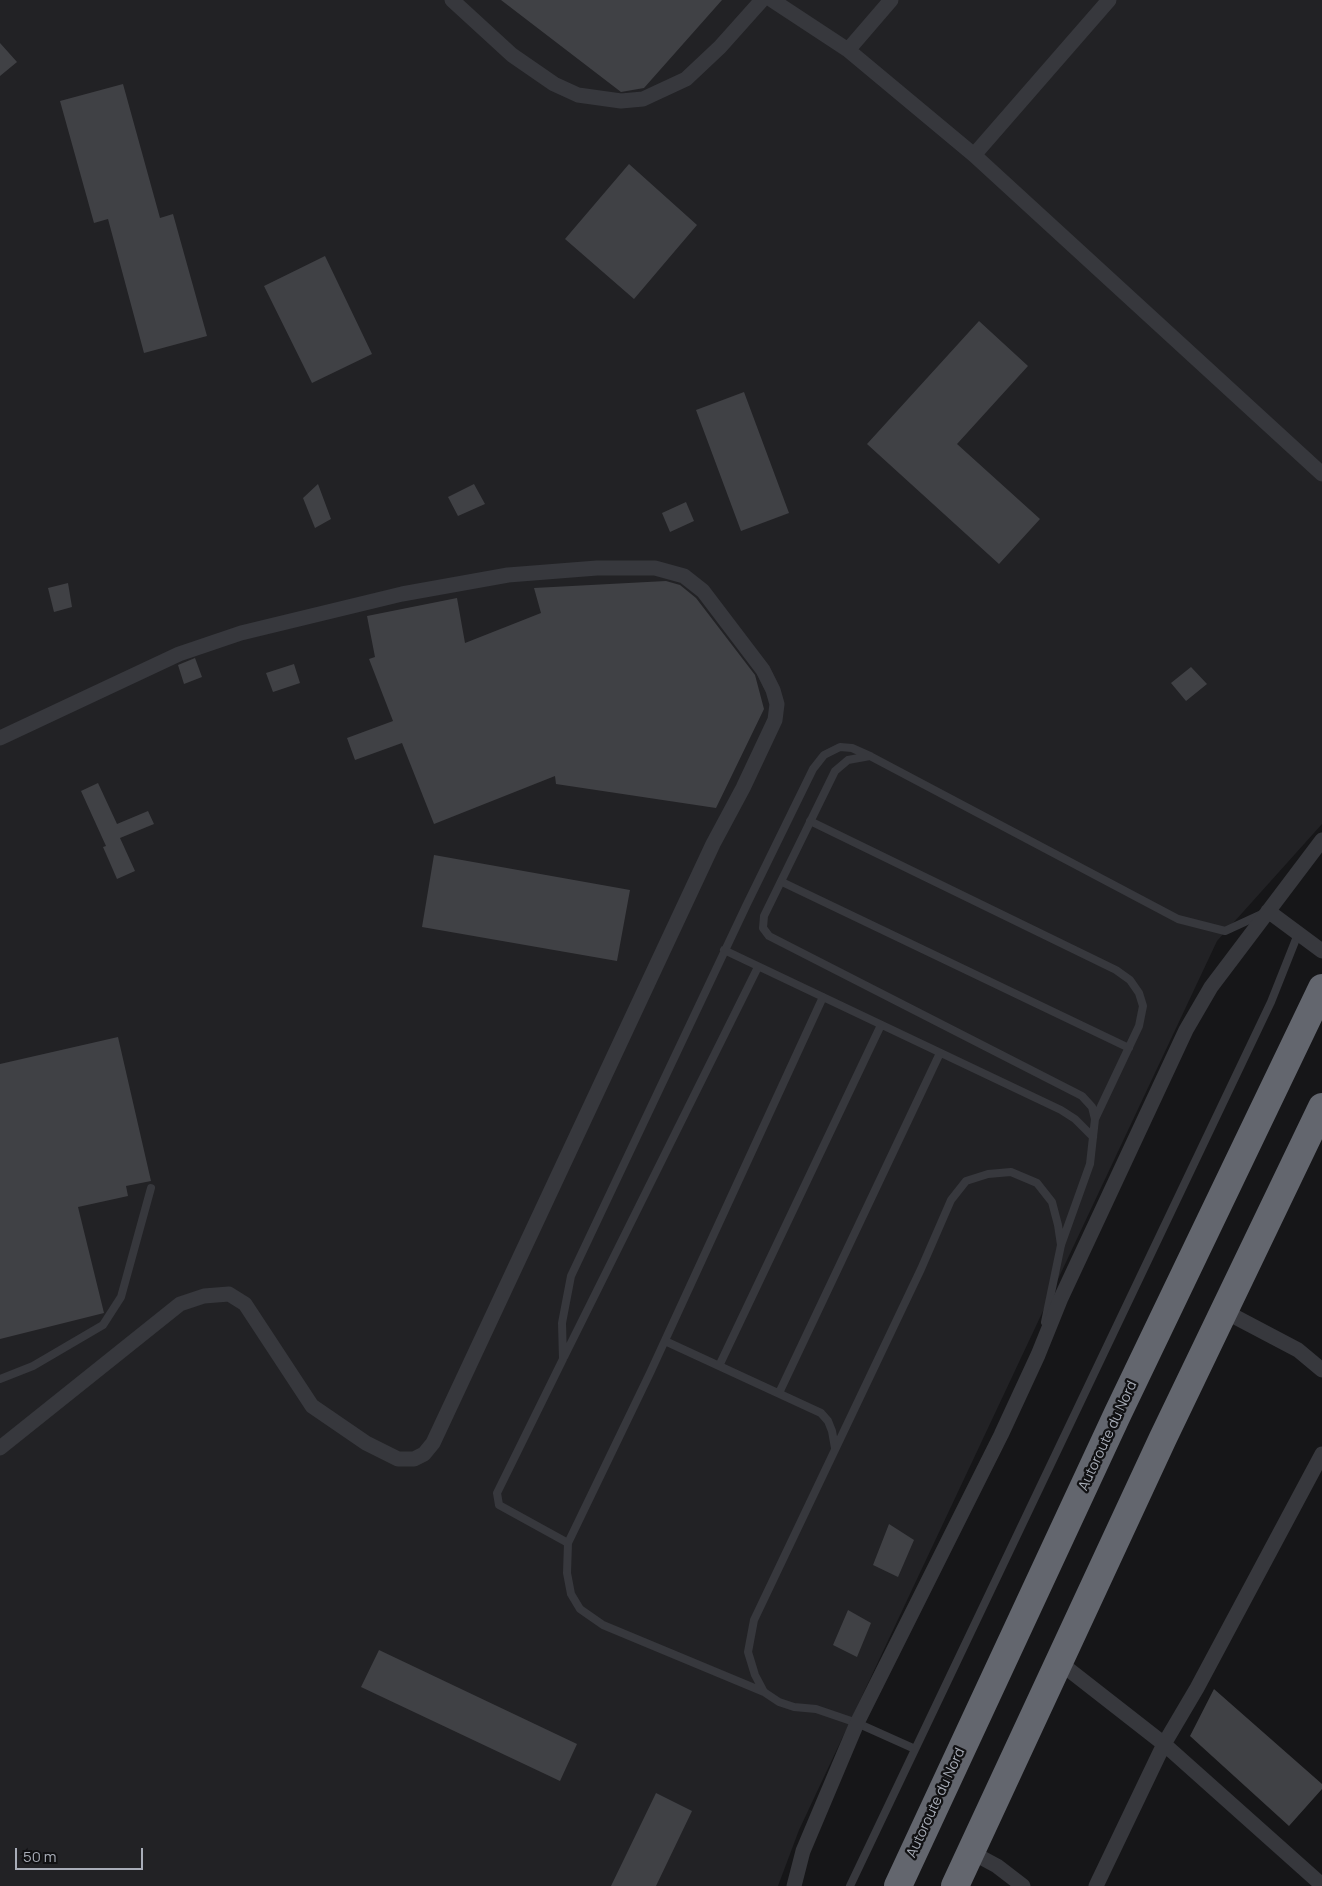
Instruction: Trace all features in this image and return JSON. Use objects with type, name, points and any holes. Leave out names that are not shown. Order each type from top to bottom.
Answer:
[{"type":"highway","name":"Autoroute du Nord","points":[[898,1886],[1118,1413],[1322,988]]},
{"type":"highway","points":[[955,1886],[1224,1311],[1319,1120]]},
{"type":"street","points":[[452,0],[512,55],[554,84],[578,95],[621,101],[643,99],[686,78],[720,47],[762,0]]},
{"type":"street","points":[[772,0],[848,50],[974,155],[1322,474]]},
{"type":"street","points":[[848,50],[891,0]]},
{"type":"street","points":[[974,155],[1109,0]]},
{"type":"street","points":[[0,738],[179,654],[241,633],[402,594],[508,575],[597,568],[655,568],[684,576],[703,591],[763,670],[773,690],[777,704],[775,720],[743,788],[713,844],[433,1443],[424,1454],[414,1459],[398,1459],[366,1443],[312,1406],[245,1304],[229,1294],[204,1296],[180,1304],[0,1448]]},
{"type":"street","points":[[794,1886],[803,1851],[857,1723],[1001,1435],[1038,1355],[1061,1298],[1186,1030],[1211,987],[1322,840]]},
{"type":"street","points":[[1268,911],[1322,951]]},
{"type":"street","points":[[1224,1311],[1298,1350],[1322,1370]]},
{"type":"street","points":[[1096,1886],[1164,1744],[1197,1688],[1322,1454]]},
{"type":"street","points":[[1059,1662],[1164,1744],[1322,1885]]},
{"type":"street","points":[[971,1852],[997,1866],[1023,1886]]},
{"type":"lane","points":[[563,1359],[562,1323],[571,1276],[724,950],[813,769],[824,755],[840,747],[852,748],[870,756],[1178,919],[1225,931],[1268,911]]},
{"type":"lane","points":[[870,756],[848,760],[835,771],[764,916],[763,928],[769,936],[1082,1096],[1092,1107],[1095,1119]]},
{"type":"lane","points":[[810,821],[1116,970],[1130,980],[1139,993],[1143,1006],[1139,1026],[1095,1119],[1090,1164],[1061,1245],[1038,1355]]},
{"type":"lane","points":[[782,882],[1129,1048]]},
{"type":"lane","points":[[850,1886],[1271,1002],[1298,934]]},
{"type":"lane","points":[[724,950],[1061,1110],[1075,1119],[1093,1137]]},
{"type":"lane","points":[[568,1543],[499,1505],[497,1493],[758,967]]},
{"type":"lane","points":[[823,997],[664,1341],[568,1543],[567,1573],[571,1594],[580,1609],[603,1625],[764,1692],[779,1702],[794,1707],[816,1709],[857,1723],[915,1749]]},
{"type":"lane","points":[[719,1366],[881,1025]]},
{"type":"lane","points":[[779,1393],[940,1053]]},
{"type":"lane","points":[[764,1692],[755,1675],[748,1652],[754,1620],[951,1200],[966,1181],[988,1174],[1012,1172],[1037,1183],[1052,1202],[1061,1245]]},
{"type":"lane","points":[[0,1379],[33,1366],[103,1324],[121,1297],[151,1188]]},
{"type":"lane","points":[[664,1341],[821,1413],[828,1421],[835,1448]]},
{"type":"shaded area","points":[[0,0],[1322,0],[1322,824],[1217,941],[799,1830],[778,1886],[0,1886]]},
{"type":"building","points":[[501,0],[722,0],[644,88],[621,92]]},
{"type":"building","points":[[0,43],[17,62],[0,76]]},
{"type":"building","points":[[123,84],[160,218],[173,214],[207,336],[144,353],[108,219],[94,223],[60,101]]},
{"type":"building","points":[[629,164],[697,225],[634,299],[565,239]]},
{"type":"building","points":[[325,256],[372,354],[312,383],[264,286]]},
{"type":"building","points":[[979,321],[1028,366],[957,444],[1040,519],[999,564],[867,444]]},
{"type":"building","points":[[744,392],[789,513],[741,531],[696,410]]},
{"type":"building","points":[[318,484],[331,519],[315,528],[303,498]]},
{"type":"building","points":[[474,484],[485,504],[458,516],[448,497]]},
{"type":"building","points":[[686,502],[694,521],[670,532],[662,513]]},
{"type":"building","points":[[666,581],[680,585],[696,598],[755,675],[764,709],[716,808],[556,784],[555,776],[434,824],[402,743],[355,760],[347,738],[393,721],[369,659],[375,657],[367,616],[457,598],[465,643],[541,613],[534,588]]},
{"type":"building","points":[[68,583],[72,607],[54,612],[48,588]]},
{"type":"building","points":[[195,658],[202,677],[184,684],[178,665]]},
{"type":"building","points":[[294,664],[300,683],[273,692],[266,673]]},
{"type":"building","points":[[1191,667],[1207,684],[1186,701],[1171,683]]},
{"type":"building","points":[[98,783],[117,824],[148,811],[154,824],[120,838],[135,871],[117,879],[103,847],[106,846],[81,791]]},
{"type":"building","points":[[434,855],[630,890],[617,961],[422,927]]},
{"type":"building","points":[[118,1037],[151,1181],[126,1186],[128,1196],[78,1207],[104,1313],[0,1339],[0,1064]]},
{"type":"building","points":[[889,1524],[914,1540],[898,1577],[873,1565]]},
{"type":"building","points":[[848,1610],[871,1623],[857,1657],[833,1645]]},
{"type":"building","points":[[379,1650],[577,1744],[560,1781],[361,1687]]},
{"type":"building","points":[[1214,1689],[1322,1784],[1322,1789],[1289,1826],[1190,1736]]},
{"type":"building","points":[[656,1793],[692,1811],[656,1886],[611,1886]]}]
